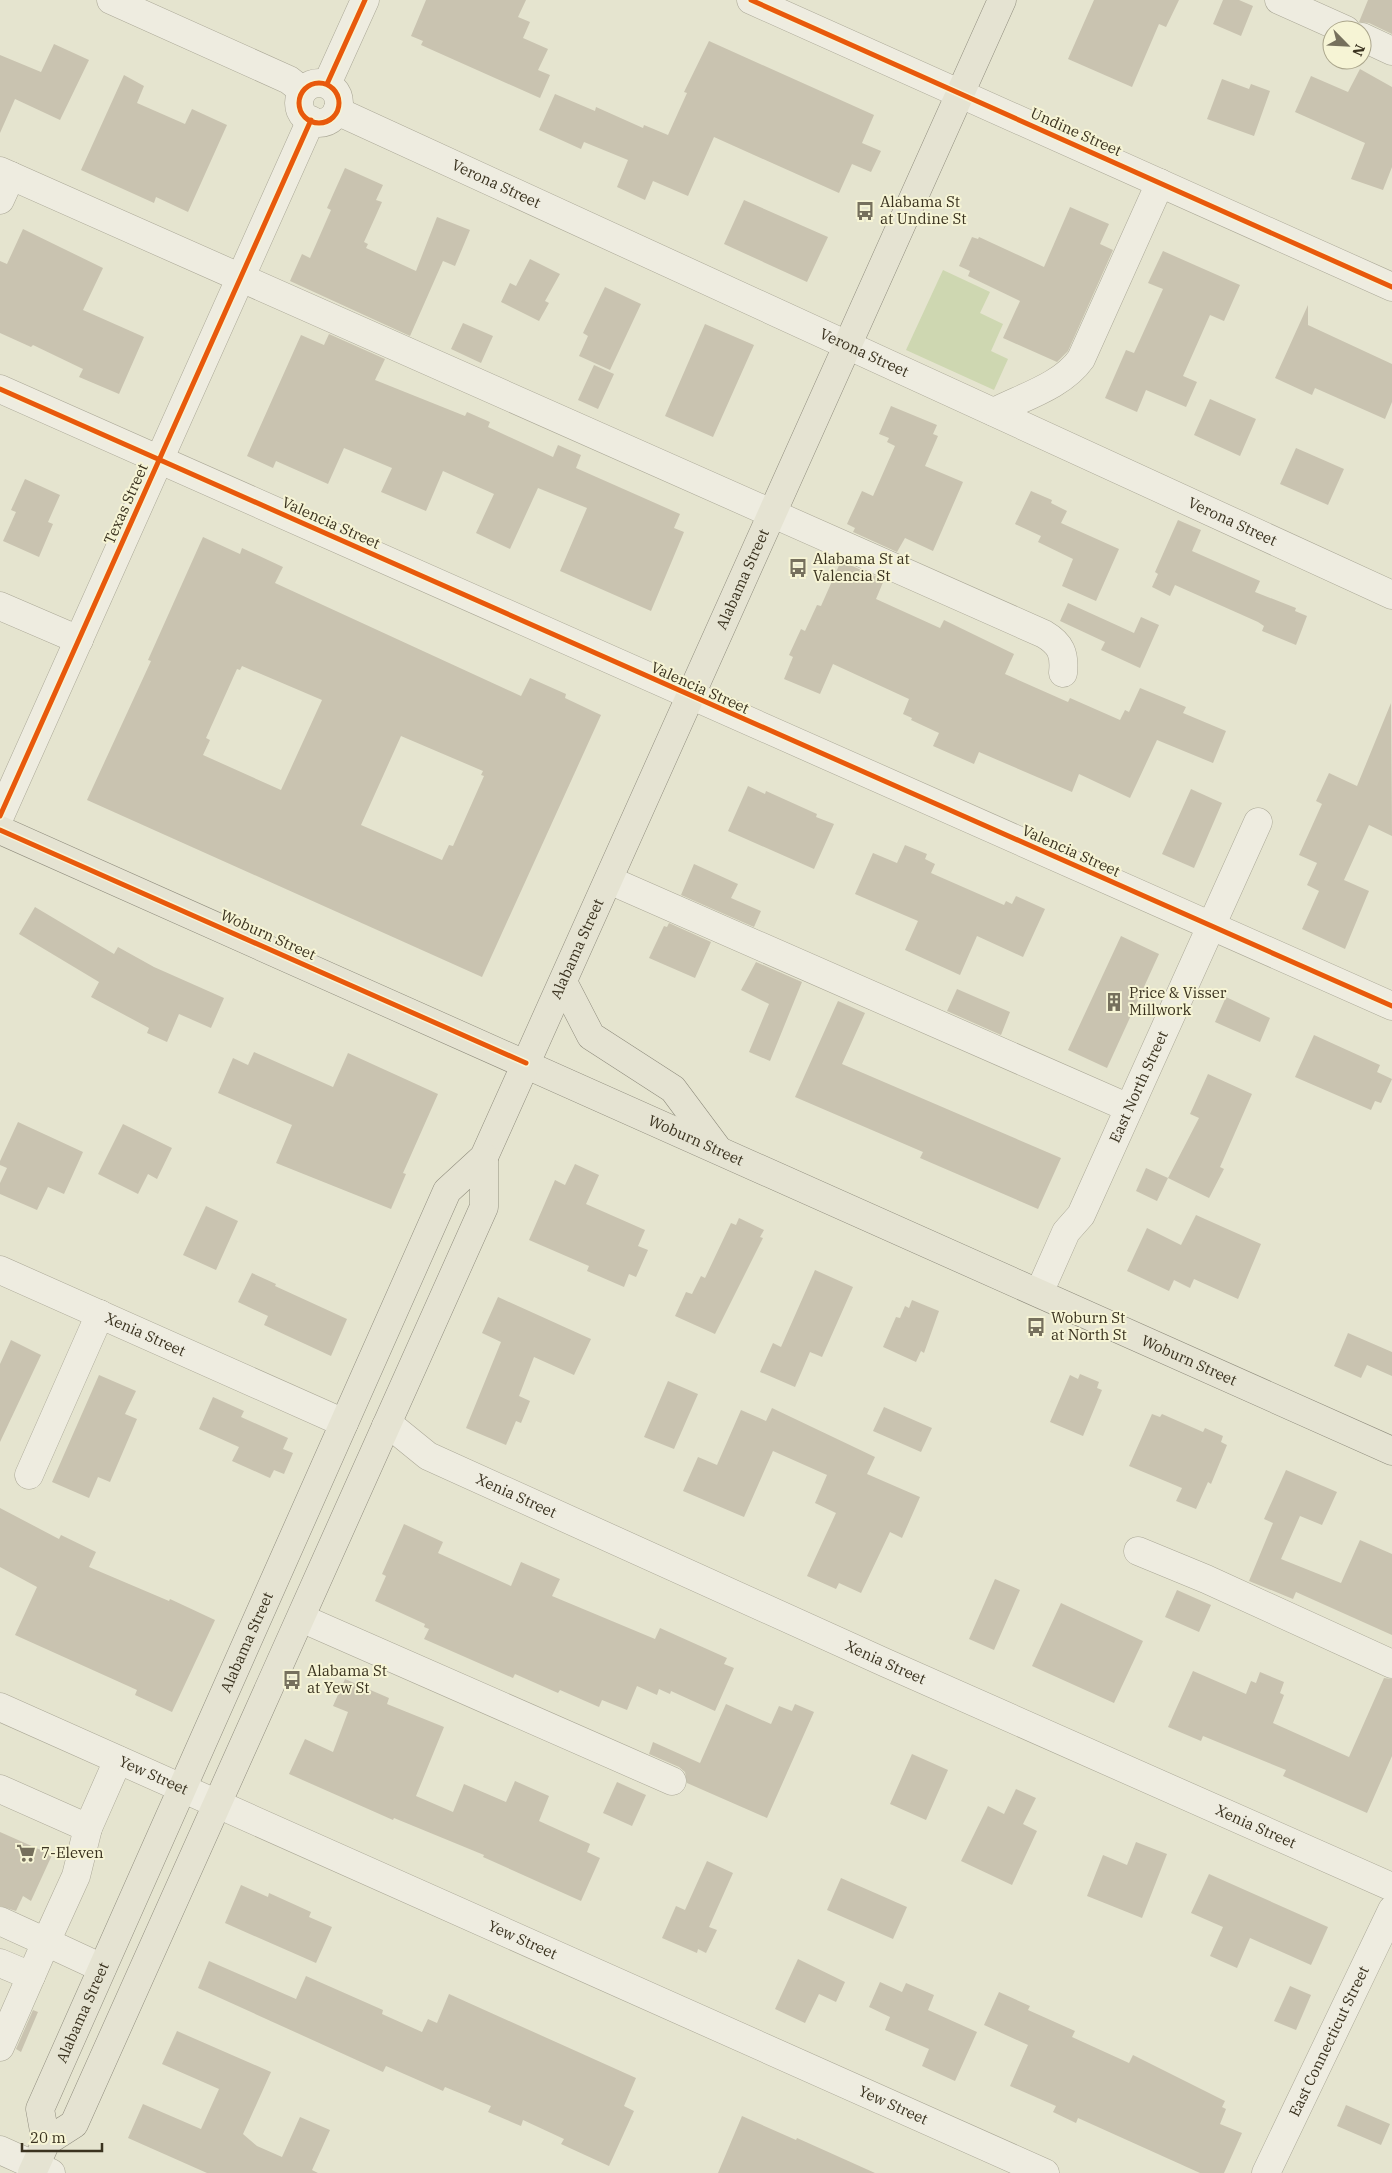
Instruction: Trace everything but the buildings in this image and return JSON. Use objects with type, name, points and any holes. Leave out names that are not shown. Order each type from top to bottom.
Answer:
[{"type":"main road","name":"Alabama Street","points":[[484,1157],[484,1207],[74,2124],[46,2142],[40,2108],[447,1191],[484,1157],[1002,0]]},
{"type":"main road","name":"Woburn Street","points":[[0,830],[526,1063],[1392,1451]]},
{"type":"main road","points":[[563,982],[591,1036],[673,1089],[718,1149]]},
{"type":"main road","points":[[39,2171],[46,2142]]},
{"type":"street","points":[[111,0],[290,80],[315,88],[332,88],[339,99],[337,111],[334,116],[323,122],[311,120],[301,111],[300,104],[315,88],[365,0]]},
{"type":"street","name":"Undine Street","points":[[751,0],[1392,287]]},
{"type":"street","points":[[1279,0],[1324,20]]},
{"type":"street","points":[[1372,42],[1392,51]]},
{"type":"street","name":"Verona Street","points":[[337,111],[1392,595]]},
{"type":"street","name":"Texas Street","points":[[0,816],[311,120]]},
{"type":"street","points":[[4,182],[241,278],[773,512],[1044,634],[1054,640],[1062,649],[1064,660],[1063,672]]},
{"type":"street","points":[[994,412],[1059,379],[1074,369],[1081,358],[1160,183]]},
{"type":"street","name":"Valencia Street","points":[[0,389],[690,697],[1392,1006]]},
{"type":"street","points":[[0,606],[79,640]]},
{"type":"street","name":"East North Street","points":[[1039,1293],[1066,1232],[1081,1215],[1258,822]]},
{"type":"street","points":[[609,880],[1129,1108]]},
{"type":"street","name":"Xenia Street","points":[[0,1270],[344,1422]]},
{"type":"street","points":[[28,1475],[100,1314]]},
{"type":"street","name":"Xenia Street","points":[[386,1426],[396,1430],[428,1456],[895,1667],[1392,1887]]},
{"type":"street","points":[[1138,1551],[1215,1583],[1392,1664]]},
{"type":"street","points":[[301,1618],[672,1781]]},
{"type":"street","name":"Yew Street","points":[[0,1707],[1045,2173]]},
{"type":"street","points":[[0,2047],[76,1876],[88,1828],[118,1760]]},
{"type":"street","points":[[0,1788],[88,1828]]},
{"type":"street","name":"East Connecticut Street","points":[[1266,2173],[1392,1910]]},
{"type":"street","points":[[0,1921],[102,1968]]},
{"type":"street","points":[[0,1963],[31,1976]]},
{"type":"street","points":[[0,2150],[39,2171]]},
{"type":"green space","points":[[943,270],[990,292],[980,313],[1003,324],[991,351],[1008,359],[994,390],[906,350]]},
{"type":"cycle path","points":[[327,84],[365,0]]},
{"type":"cycle path","points":[[751,0],[1392,287]]},
{"type":"cycle path","points":[[319,83],[333,89],[339,103],[333,117],[319,123],[305,117],[299,103],[305,89],[319,83]]},
{"type":"cycle path","points":[[0,816],[311,120]]},
{"type":"cycle path","points":[[0,389],[1392,1006]]},
{"type":"cycle path","points":[[0,830],[526,1063]]},
{"type":"place","name":"Alabama St at Undine St","points":[[865,211]]},
{"type":"place","name":"Alabama St at Valencia St","points":[[798,568]]},
{"type":"place","name":"Price & Visser Millwork","points":[[1114,1002]]},
{"type":"place","name":"Woburn St at North St","points":[[1036,1327]]},
{"type":"place","name":"Alabama St at Yew St","points":[[292,1680]]},
{"type":"place","name":"7-Eleven","points":[[26,1853]]}]
